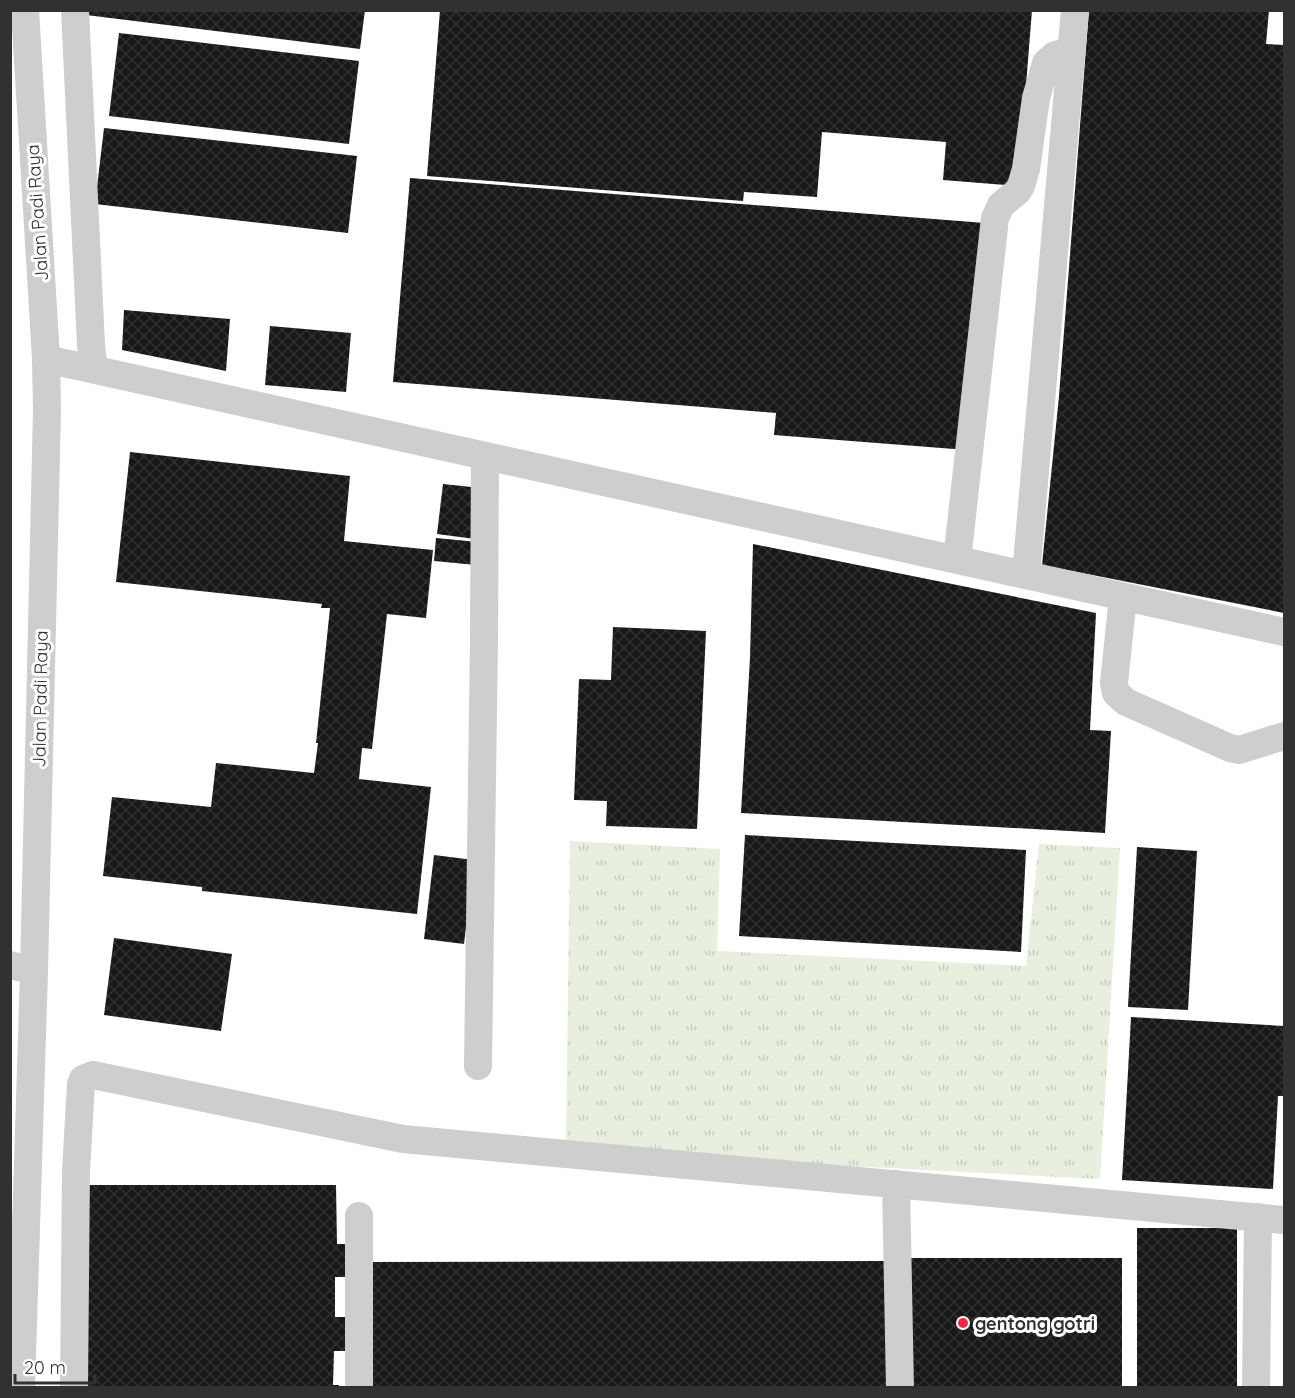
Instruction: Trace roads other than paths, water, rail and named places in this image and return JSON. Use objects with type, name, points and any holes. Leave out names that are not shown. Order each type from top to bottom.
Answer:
[{"type":"street","name":"Jalan Padi Raya","points":[[21,1388],[22,968],[46,434],[46,359],[25,10]]},
{"type":"street","points":[[75,10],[94,370]]},
{"type":"street","points":[[1026,575],[1075,10]]},
{"type":"street","points":[[957,560],[995,218],[1001,205],[1022,186],[1036,99],[1046,63],[1055,55],[1071,51]]},
{"type":"street","points":[[46,359],[1284,632]]},
{"type":"street","points":[[478,1066],[485,456]]},
{"type":"street","points":[[1123,597],[1114,683],[1116,693],[1126,702],[1239,750],[1284,735]]},
{"type":"street","points":[[74,1388],[76,1171],[81,1084],[82,1079],[93,1075],[403,1139],[1271,1219],[1256,1388]]},
{"type":"street","points":[[897,1184],[900,1388]]},
{"type":"street","points":[[359,1388],[360,1216]]},
{"type":"place","name":"gentong gotri","points":[[963,1323]]}]
